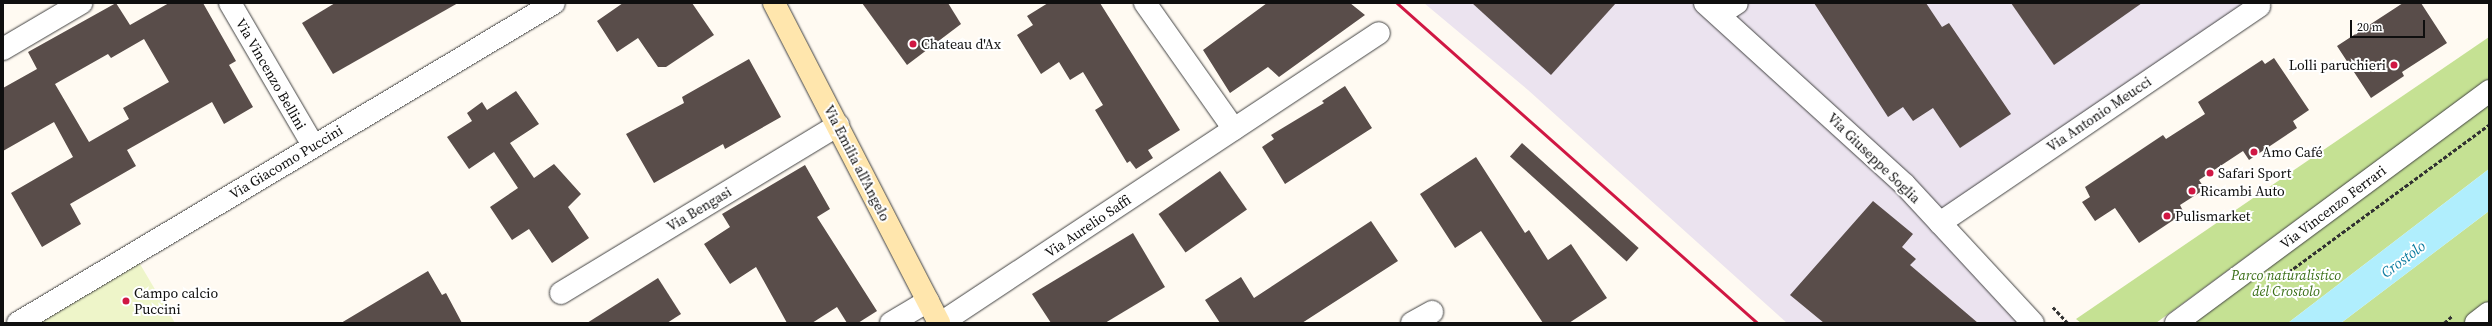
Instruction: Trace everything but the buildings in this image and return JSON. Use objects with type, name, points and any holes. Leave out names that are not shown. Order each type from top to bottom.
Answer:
[{"type":"main road","name":"Via Emilia all'Angelo","points":[[774,3],[940,323]]},
{"type":"street","points":[[3,49],[81,3]]},
{"type":"street","name":"Via Vincenzo Bellini","points":[[230,3],[313,145]]},
{"type":"street","name":"Via Giacomo Puccini","points":[[18,323],[313,145],[554,3]]},
{"type":"street","points":[[1145,3],[1234,129]]},
{"type":"street","name":"Via Antonio Meucci","points":[[1940,223],[2259,6]]},
{"type":"street","name":"Via Giuseppe Soglia","points":[[1721,7],[1905,186],[2033,323]]},
{"type":"street","name":"Via Aurelio Saffi","points":[[940,323],[1378,33]]},
{"type":"street","name":"Via Vincenzo Ferrari","points":[[2176,323],[2489,91]]},
{"type":"street","name":"Via Bengasi","points":[[561,293],[838,125]]},
{"type":"street","points":[[891,323],[928,301]]},
{"type":"street","points":[[1412,323],[1432,312]]},
{"type":"street","points":[[2476,323],[2489,313]]},
{"type":"path","points":[[2277,281],[2489,125]]},
{"type":"shaded area","points":[[1424,3],[2264,3],[1940,223],[2033,323],[1787,323],[1528,90]]},
{"type":"green space","points":[[2489,37],[2489,79],[2156,323],[2081,323],[2076,319]]},
{"type":"green space","name":"Parco naturalistico del Crostolo","points":[[2489,91],[2489,169],[2288,323],[2176,323]]},
{"type":"green space","name":"Parco naturalistico del Crostolo","points":[[2489,211],[2489,313],[2476,323],[2341,323]]},
{"type":"green space","points":[[134,254],[175,323],[18,323]]},
{"type":"water","name":"Crostolo","points":[[2489,169],[2489,211],[2341,323],[2288,323]]},
{"type":"railway","points":[[1397,3],[1757,323]]},
{"type":"place","name":"Chateau d'Ax","points":[[913,44]]},
{"type":"place","name":"Lolli paruchieri","points":[[2394,65]]},
{"type":"place","name":"Amo Café","points":[[2254,152]]},
{"type":"place","name":"Safari Sport","points":[[2210,173]]},
{"type":"place","name":"Ricambi Auto","points":[[2192,191]]},
{"type":"place","name":"Pulismarket","points":[[2167,216]]},
{"type":"place","name":"Campo calcio Puccini","points":[[126,301]]}]
